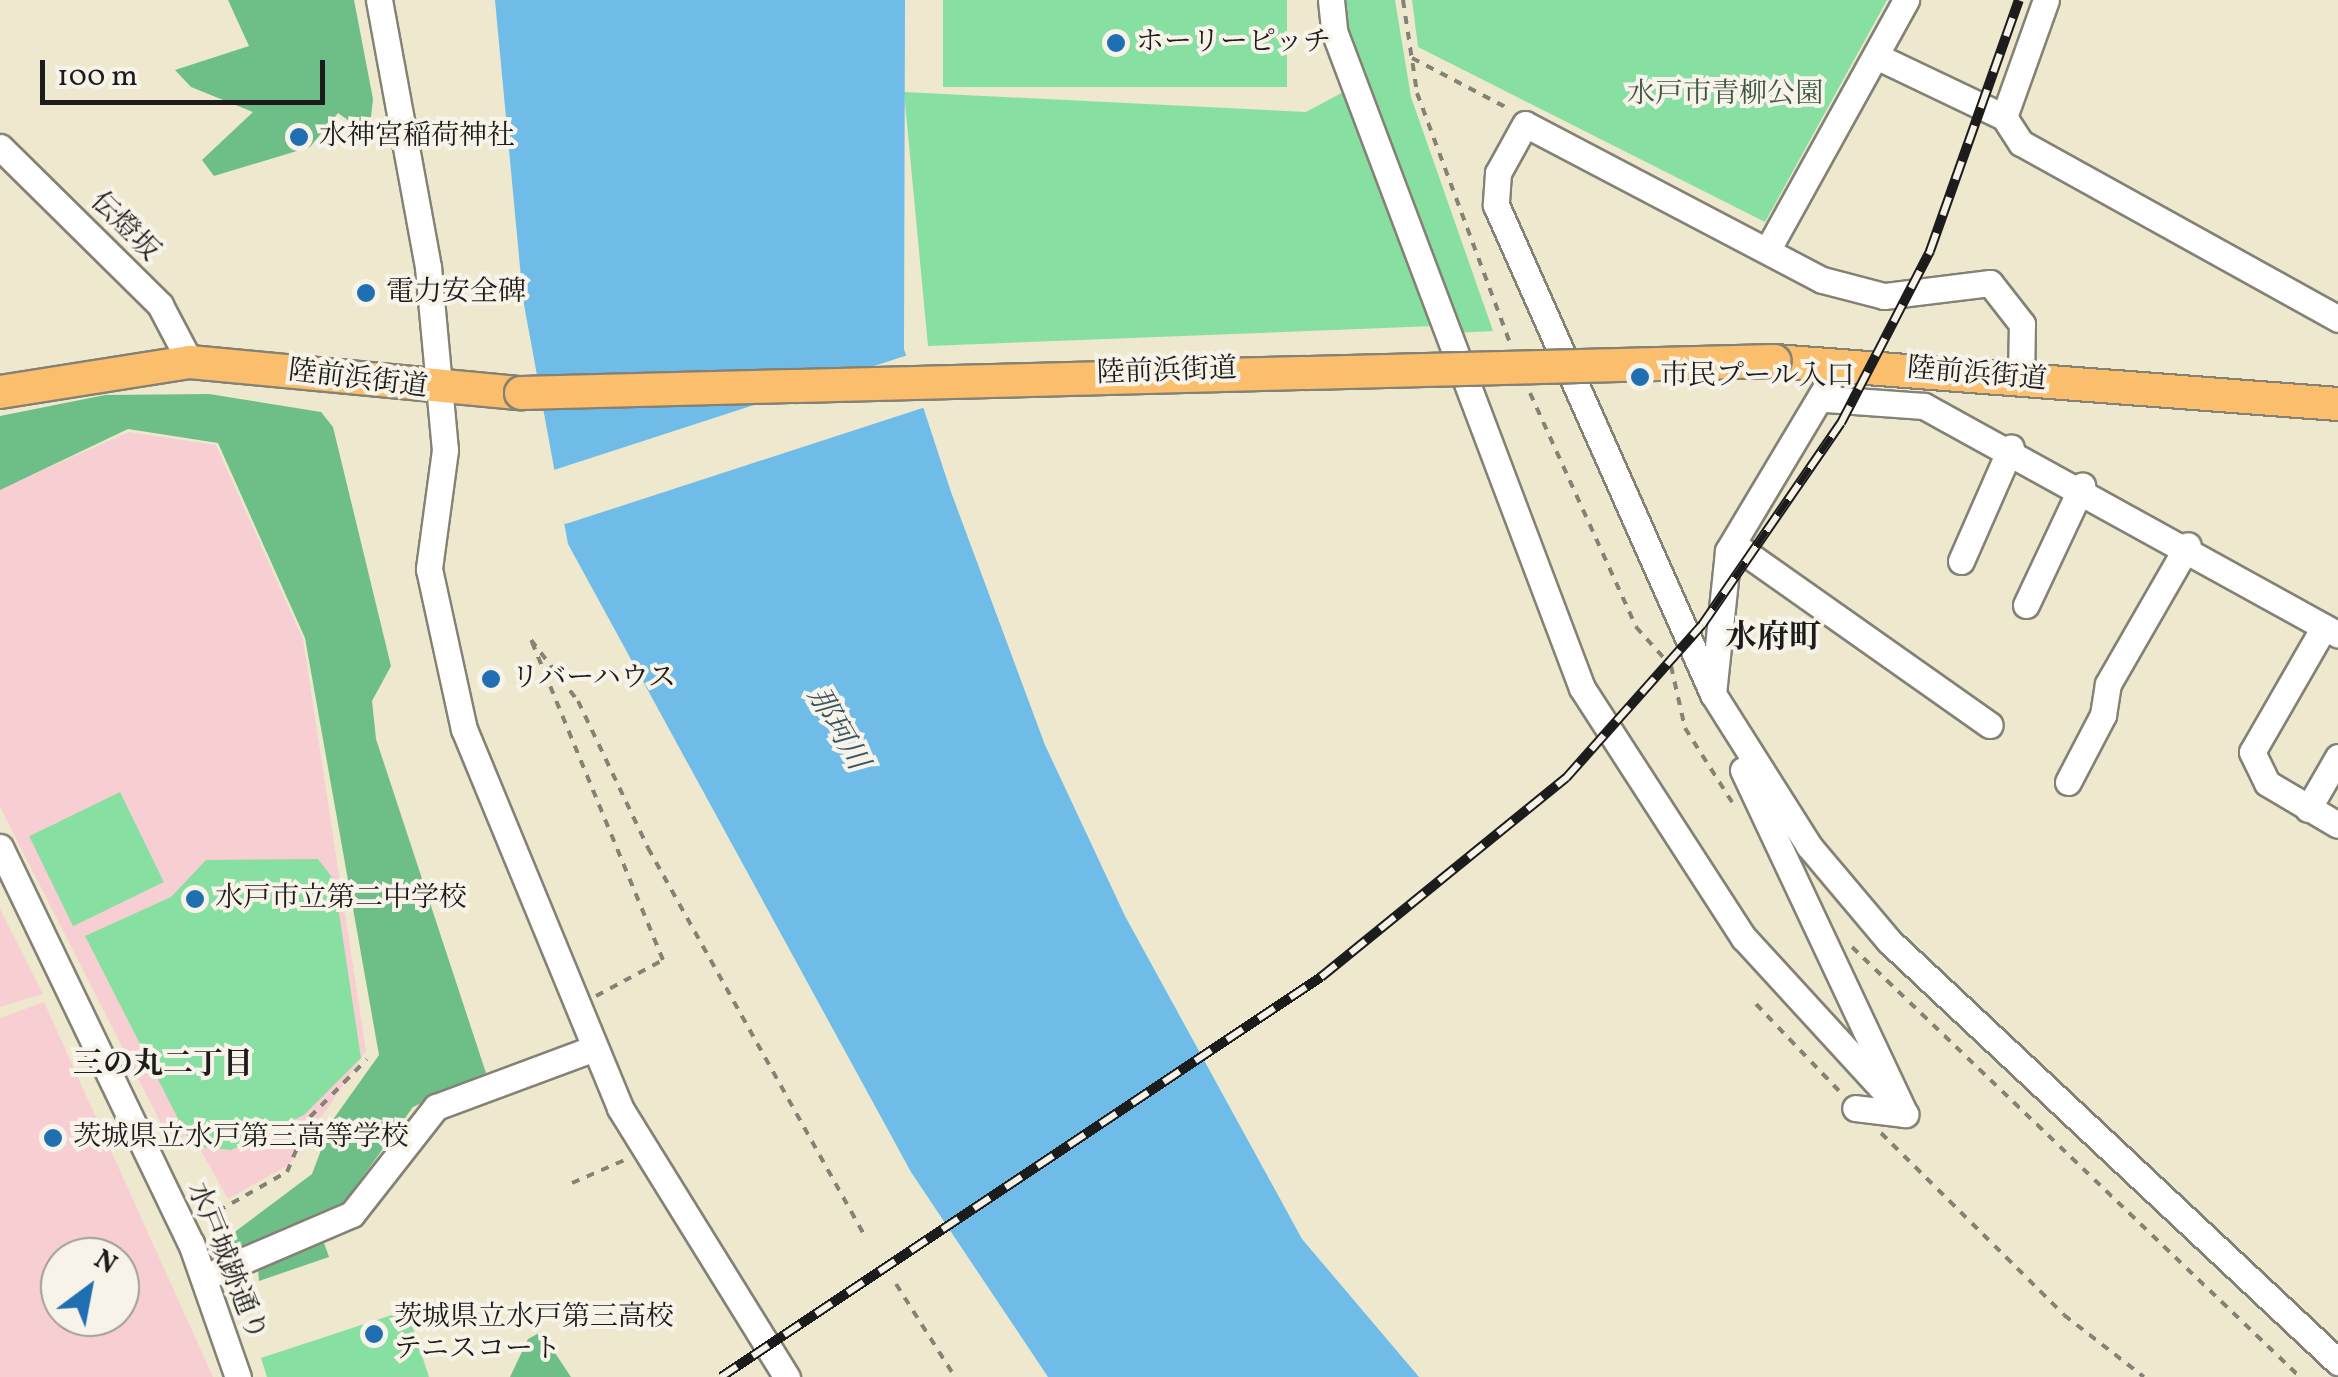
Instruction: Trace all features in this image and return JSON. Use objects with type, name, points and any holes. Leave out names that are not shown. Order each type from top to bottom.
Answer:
[{"type":"main road","name":"陸前浜街道","points":[[0,392],[190,362],[440,390],[521,392],[1776,361],[2338,404]]},
{"type":"street","points":[[379,0],[416,176],[440,390],[445,450],[432,608],[496,820],[592,1049],[645,1152],[787,1377]]},
{"type":"street","points":[[1331,0],[1334,31],[1582,688],[1744,938],[1905,1114]]},
{"type":"street","points":[[1768,249],[1906,0]]},
{"type":"street","points":[[2004,117],[2046,0]]},
{"type":"street","points":[[1876,56],[2004,117],[2021,143],[2338,319]]},
{"type":"street","points":[[2021,379],[2022,324],[1990,284],[1884,296],[1822,280],[1525,124],[1498,174],[1496,205],[1714,694],[1809,846],[1889,940],[2338,1362]]},
{"type":"street","name":"伝燈坂","points":[[0,146],[160,305],[190,362]]},
{"type":"street","points":[[1714,694],[1733,544],[1826,400],[1830,363]]},
{"type":"street","points":[[1826,400],[1924,406],[2082,486],[2331,631],[2252,752],[2254,770],[2338,825]]},
{"type":"street","points":[[1960,561],[2011,447]]},
{"type":"street","points":[[2026,606],[2082,486]]},
{"type":"street","points":[[1733,544],[1990,724]]},
{"type":"street","points":[[2068,782],[2103,715],[2108,684],[2188,545]]},
{"type":"street","points":[[1748,752],[1740,765],[1905,1114]]},
{"type":"street","points":[[2308,808],[2338,757]]},
{"type":"street","name":"水戸城跡通り","points":[[0,847],[205,1276],[238,1377]]},
{"type":"street","points":[[205,1276],[323,1234],[352,1214],[422,1117],[592,1049]]},
{"type":"street","points":[[1855,1108],[1905,1114]]},
{"type":"path","points":[[1412,58],[1515,112]]},
{"type":"path","points":[[574,1008],[663,960],[532,640],[578,700],[648,848],[865,1237]]},
{"type":"path","points":[[1756,1004],[2064,1315],[2144,1377]]},
{"type":"path","points":[[218,1211],[287,1172],[310,1117],[367,1060]]},
{"type":"path","points":[[572,1183],[645,1152]]},
{"type":"path","points":[[896,1284],[954,1377]]},
{"type":"shaded area","name":"水戸市立第二中学校","points":[[129,432],[216,445],[303,639],[366,1051],[290,1164],[228,1199],[191,1133],[171,1143],[0,807],[0,489]]},
{"type":"shaded area","points":[[0,909],[43,994],[0,1007]]},
{"type":"shaded area","name":"茨城県立水戸第三高等学校","points":[[44,1002],[213,1377],[0,1377],[0,1018]]},
{"type":"green space","points":[[228,0],[354,0],[373,99],[369,135],[338,113],[310,147],[214,176],[202,160],[253,112],[191,87],[175,70],[249,46]]},
{"type":"green space","name":"ホーリーピッチ","points":[[943,0],[1287,0],[1287,87],[943,87]]},
{"type":"green space","points":[[1338,0],[1395,0],[1411,97],[1493,331],[1453,333],[1340,35]]},
{"type":"green space","name":"水戸市青柳公園","points":[[1412,0],[1887,0],[1765,222],[1418,47]]},
{"type":"green space","points":[[1347,90],[1434,326],[928,346],[904,92],[1306,112]]},
{"type":"green space","points":[[209,394],[321,412],[333,427],[391,666],[372,701],[376,739],[486,1073],[413,1107],[341,1207],[234,1252],[224,1240],[312,1174],[332,1121],[379,1055],[305,638],[218,443],[128,429],[0,490],[0,416],[105,395]]},
{"type":"green space","points":[[120,792],[164,882],[73,926],[29,836]]},
{"type":"green space","points":[[318,859],[334,880],[361,1058],[304,1115],[231,1150],[192,1146],[85,936],[171,897],[206,860]]},
{"type":"green space","points":[[324,1243],[329,1257],[259,1281],[258,1268]]},
{"type":"green space","name":"茨城県立水戸第三高校 テニスコート","points":[[407,1310],[429,1377],[267,1377],[261,1358]]},
{"type":"green space","points":[[541,1332],[571,1377],[510,1377],[528,1339]]},
{"type":"water","name":"那珂川","points":[[495,0],[905,0],[904,349],[951,492],[1045,745],[1125,916],[1302,1239],[1419,1377],[1048,1377],[911,1172],[568,544],[523,299]]},
{"type":"pier","points":[[911,354],[928,406],[565,524],[548,472]]},
{"type":"railway","points":[[721,1377],[1321,977],[1566,778],[1702,625],[1841,423],[1930,251],[2019,0]]},
{"type":"place","name":"ホーリーピッチ","points":[[1116,43]]},
{"type":"place","name":"水神宮稲荷神社","points":[[299,137]]},
{"type":"place","name":"電力安全碑","points":[[366,293]]},
{"type":"place","name":"市民プール入口","points":[[1640,377]]},
{"type":"place","name":"リバーハウス","points":[[491,679]]},
{"type":"place","name":"水戸市立第二中学校","points":[[195,899]]},
{"type":"place","name":"茨城県立水戸第三高等学校","points":[[53,1138]]},
{"type":"place","name":"茨城県立水戸第三高校 テニスコート","points":[[374,1334]]},
{"type":"district","name":"水府町","points":[[1773,639]]},
{"type":"district","name":"三の丸二丁目","points":[[163,1065]]}]
